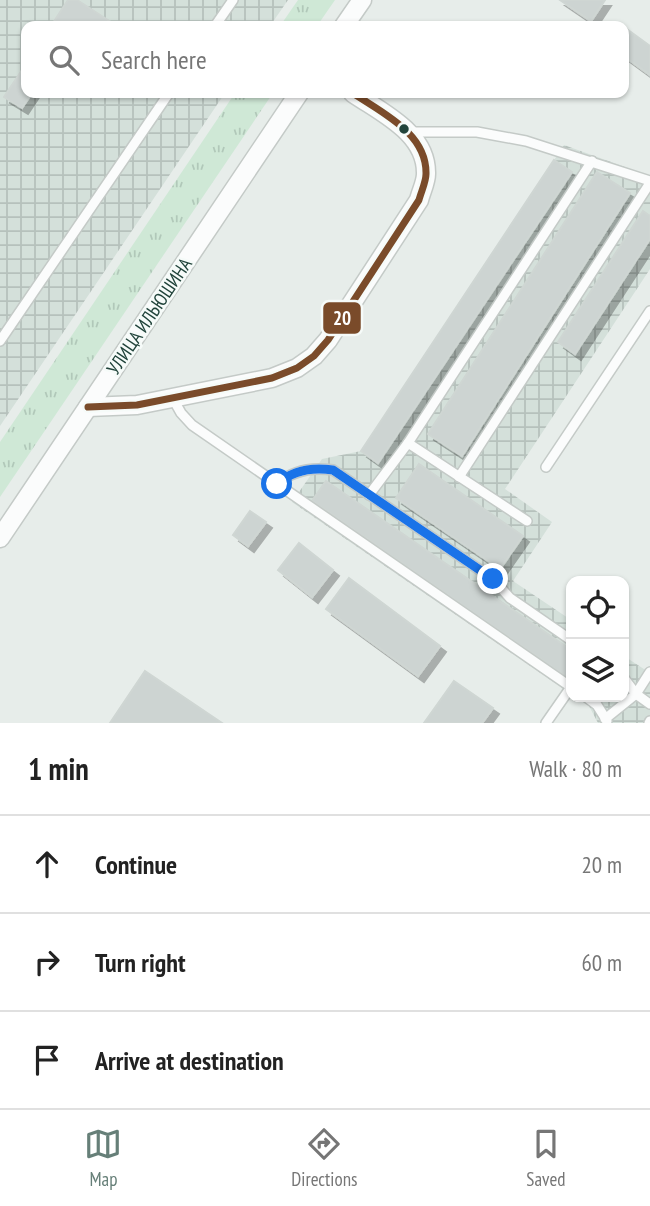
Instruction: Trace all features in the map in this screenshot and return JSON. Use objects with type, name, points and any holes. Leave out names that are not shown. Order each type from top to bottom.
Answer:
[{"type":"street","points":[[347,21],[362,0]]},
{"type":"street","name":"УЛИЦА ИЛЬЮШИНА","points":[[0,538],[296,98]]},
{"type":"street","points":[[88,407],[137,405],[272,377],[297,368],[314,356],[328,340],[419,201],[426,175],[422,151],[410,132],[360,98]]},
{"type":"lane","points":[[218,21],[233,0]]},
{"type":"lane","points":[[0,341],[166,98]]},
{"type":"lane","points":[[410,132],[477,132],[526,141],[650,182],[459,477]]},
{"type":"lane","points":[[369,495],[408,443],[592,161]]},
{"type":"lane","points":[[546,467],[650,311]]},
{"type":"lane","points":[[172,397],[192,425],[566,684]]},
{"type":"lane","points":[[408,443],[527,521]]},
{"type":"lane","points":[[277,484],[295,472],[320,468],[333,470],[493,579],[510,598],[570,639]]},
{"type":"lane","points":[[593,702],[607,721],[636,694],[650,672]]},
{"type":"lane","points":[[629,685],[636,694],[650,704]]},
{"type":"lane","points":[[547,723],[566,694]]},
{"type":"shaded area","points":[[0,0],[288,0],[273,21],[21,21],[21,98],[222,98],[0,426]]},
{"type":"shaded area","points":[[564,145],[650,176],[650,269],[505,489],[552,522],[513,581],[566,617],[566,691],[292,502],[322,459],[361,451]]},
{"type":"shaded area","points":[[629,659],[650,673],[650,723],[598,723],[589,706],[583,702],[629,702]]},
{"type":"green space","points":[[298,0],[335,0],[320,21],[283,21]]},
{"type":"green space","points":[[232,98],[270,98],[0,497],[0,442]]},
{"type":"building","points":[[68,0],[77,0],[109,21],[54,21]]},
{"type":"building","points":[[560,0],[605,0],[591,21]]},
{"type":"building","points":[[629,31],[650,46],[650,75],[629,60]]},
{"type":"building","points":[[21,72],[21,98],[29,98],[22,108],[4,97]]},
{"type":"building","points":[[554,160],[572,172],[378,463],[361,451]]},
{"type":"building","points":[[597,172],[630,193],[462,456],[428,434]]},
{"type":"building","points":[[643,211],[650,216],[650,239],[575,354],[558,342]]},
{"type":"building","points":[[419,464],[523,536],[500,569],[396,498]]},
{"type":"building","points":[[326,481],[566,647],[566,677],[312,501]]},
{"type":"building","points":[[250,511],[266,522],[248,546],[233,535]]},
{"type":"building","points":[[299,543],[333,570],[312,597],[278,570]]},
{"type":"building","points":[[349,578],[440,646],[418,676],[326,609]]},
{"type":"building","points":[[145,671],[222,723],[110,723]]},
{"type":"building","points":[[454,681],[493,708],[482,723],[424,723]]},
{"type":"transit line","name":"20","points":[[88,407],[137,405],[272,378],[297,368],[314,356],[328,340],[419,200],[426,177],[424,160],[411,136],[360,98]]},
{"type":"route","points":[[277,484],[295,472],[320,468],[333,470],[493,579]]}]
